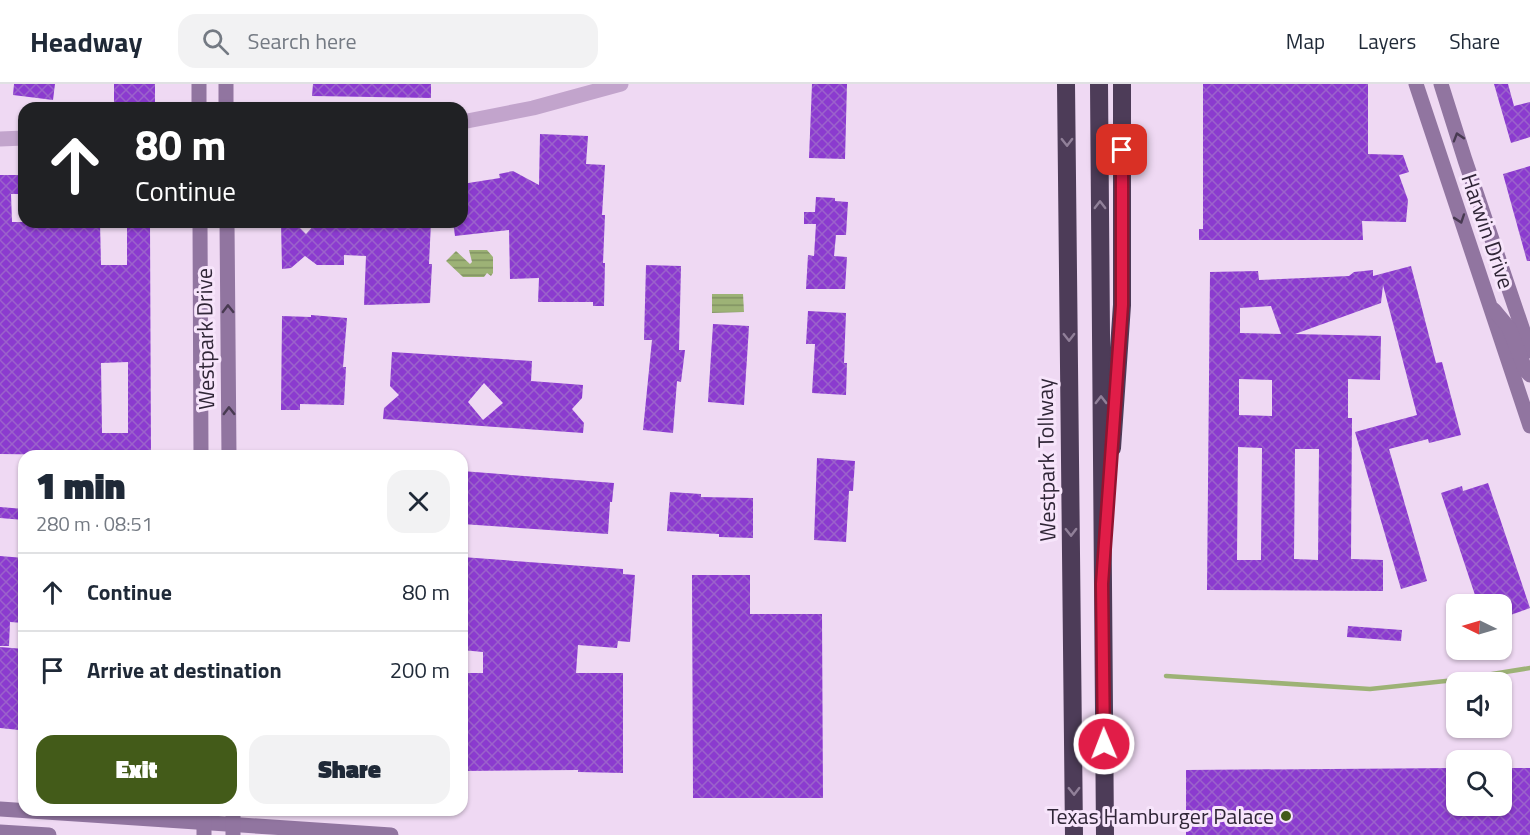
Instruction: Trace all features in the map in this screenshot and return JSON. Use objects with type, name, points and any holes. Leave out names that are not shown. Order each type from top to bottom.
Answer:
[{"type":"highway","name":"Westpark Tollway","points":[[1066,84],[1074,835]]},
{"type":"highway","points":[[1099,84],[1105,835]]},
{"type":"highway","points":[[1102,584],[1122,305],[1122,84]]},
{"type":"main road","points":[[199,84],[199,102]]},
{"type":"main road","points":[[226,84],[226,102]]},
{"type":"main road","name":"Harwin Drive","points":[[1416,84],[1530,426]]},
{"type":"main road","name":"Harwin Drive","points":[[1442,84],[1465,160],[1530,351]]},
{"type":"main road","points":[[1442,167],[1465,160]]},
{"type":"main road","name":"Westpark Drive","points":[[200,228],[201,450]]},
{"type":"main road","name":"Westpark Drive","points":[[227,228],[229,450]]},
{"type":"main road","points":[[1490,306],[1509,328],[1526,371],[1530,375]]},
{"type":"main road","points":[[201,365],[228,365]]},
{"type":"main road","points":[[0,809],[18,810]]},
{"type":"main road","points":[[102,816],[391,835]]},
{"type":"main road","points":[[0,832],[49,835]]},
{"type":"street","points":[[468,121],[533,108],[621,84]]},
{"type":"street","points":[[0,140],[18,138]]},
{"type":"shaded area","points":[[469,250],[487,250],[493,257],[491,276],[487,273],[484,277],[463,277],[446,261],[456,251],[470,264],[472,262]]},
{"type":"shaded area","points":[[712,294],[743,294],[744,312],[712,313]]},
{"type":"building","points":[[14,84],[55,84],[53,100],[13,95]]},
{"type":"building","points":[[114,84],[155,84],[155,102],[114,102]]},
{"type":"building","points":[[313,84],[431,84],[431,98],[312,96]]},
{"type":"building","points":[[812,84],[847,84],[845,159],[809,158]]},
{"type":"building","points":[[1203,84],[1368,84],[1368,154],[1403,155],[1409,172],[1399,175],[1408,200],[1406,222],[1362,221],[1363,240],[1199,240],[1199,229],[1203,229]]},
{"type":"building","points":[[1494,84],[1508,84],[1514,106],[1530,102],[1530,137],[1511,143]]},
{"type":"building","points":[[540,134],[588,136],[586,164],[605,165],[602,215],[605,215],[604,306],[593,306],[593,302],[538,302],[539,278],[510,279],[509,230],[455,236],[454,228],[468,228],[468,183],[500,178],[499,174],[513,171],[539,185]]},
{"type":"building","points":[[1530,166],[1530,261],[1527,261],[1503,174]]},
{"type":"building","points":[[0,175],[18,175],[18,194],[11,194],[12,222],[18,222],[18,228],[100,228],[101,265],[127,265],[127,228],[150,228],[151,450],[18,450],[18,454],[0,454]],"holes":[[[128,362],[128,433],[102,433],[101,363]]]},
{"type":"building","points":[[816,197],[835,198],[835,201],[848,202],[846,235],[836,235],[834,256],[847,257],[845,289],[806,289],[808,255],[814,256],[816,224],[804,224],[804,212],[815,212]]},
{"type":"building","points":[[281,228],[300,228],[306,234],[311,228],[431,228],[430,303],[364,305],[366,256],[344,255],[344,265],[317,265],[305,256],[291,268],[282,269]]},
{"type":"building","points":[[646,265],[681,266],[679,350],[685,350],[681,382],[677,381],[673,433],[643,430],[652,340],[644,340]]},
{"type":"building","points":[[1411,266],[1436,363],[1442,362],[1461,435],[1429,443],[1428,439],[1389,449],[1427,581],[1401,589],[1355,432],[1417,415],[1383,285],[1381,303],[1295,334],[1381,336],[1380,380],[1348,379],[1348,418],[1352,418],[1351,559],[1383,560],[1383,591],[1207,590],[1210,272],[1258,271],[1259,280],[1349,276],[1354,272],[1373,270],[1373,276]],"holes":[[[1271,306],[1281,334],[1240,333],[1240,308]],[[1239,379],[1272,380],[1272,416],[1239,415]],[[1238,447],[1262,448],[1261,560],[1237,560]],[[1295,449],[1319,449],[1318,560],[1294,559]]]},
{"type":"building","points":[[808,311],[846,313],[844,363],[847,363],[846,395],[812,393],[815,344],[806,344]]},
{"type":"building","points":[[311,315],[347,318],[343,367],[346,367],[344,405],[300,404],[300,410],[281,410],[282,316],[311,317]]},
{"type":"building","points":[[713,324],[749,326],[744,405],[708,402]]},
{"type":"building","points":[[392,352],[532,361],[531,381],[583,385],[582,398],[572,409],[584,423],[583,433],[383,419],[384,408],[399,395],[390,386]],"holes":[[[484,383],[503,403],[483,420],[468,402]]]},
{"type":"building","points":[[817,458],[855,461],[853,491],[849,491],[846,542],[814,540]]},
{"type":"building","points":[[468,471],[614,483],[608,534],[468,524]]},
{"type":"building","points":[[1488,483],[1530,608],[1512,614],[1512,594],[1475,594],[1441,493],[1462,486],[1463,491]]},
{"type":"building","points":[[670,492],[701,494],[701,497],[753,498],[753,538],[667,531]]},
{"type":"building","points":[[0,507],[18,508],[18,520],[0,518]]},
{"type":"building","points":[[0,556],[18,558],[18,623],[10,622],[9,646],[0,646]]},
{"type":"building","points":[[468,557],[623,569],[623,574],[635,575],[630,642],[618,641],[617,648],[578,645],[576,673],[623,673],[623,773],[578,772],[578,770],[468,771],[468,673],[483,673],[483,652],[468,651]]},
{"type":"building","points":[[692,575],[750,575],[750,614],[822,614],[823,798],[693,798]]},
{"type":"building","points":[[1348,626],[1402,630],[1401,641],[1347,637]]},
{"type":"building","points":[[0,647],[18,648],[18,730],[0,728]]},
{"type":"building","points":[[1446,768],[1446,816],[1512,816],[1512,768],[1530,768],[1530,835],[1186,835],[1186,770]]},
{"type":"waterway","points":[[1166,676],[1370,689],[1455,680],[1530,668]]},
{"type":"place","name":"Texas Hamburger Palace","points":[[1286,816]]},
{"type":"route","points":[[1104,744],[1102,584],[1122,305],[1122,150]]}]
